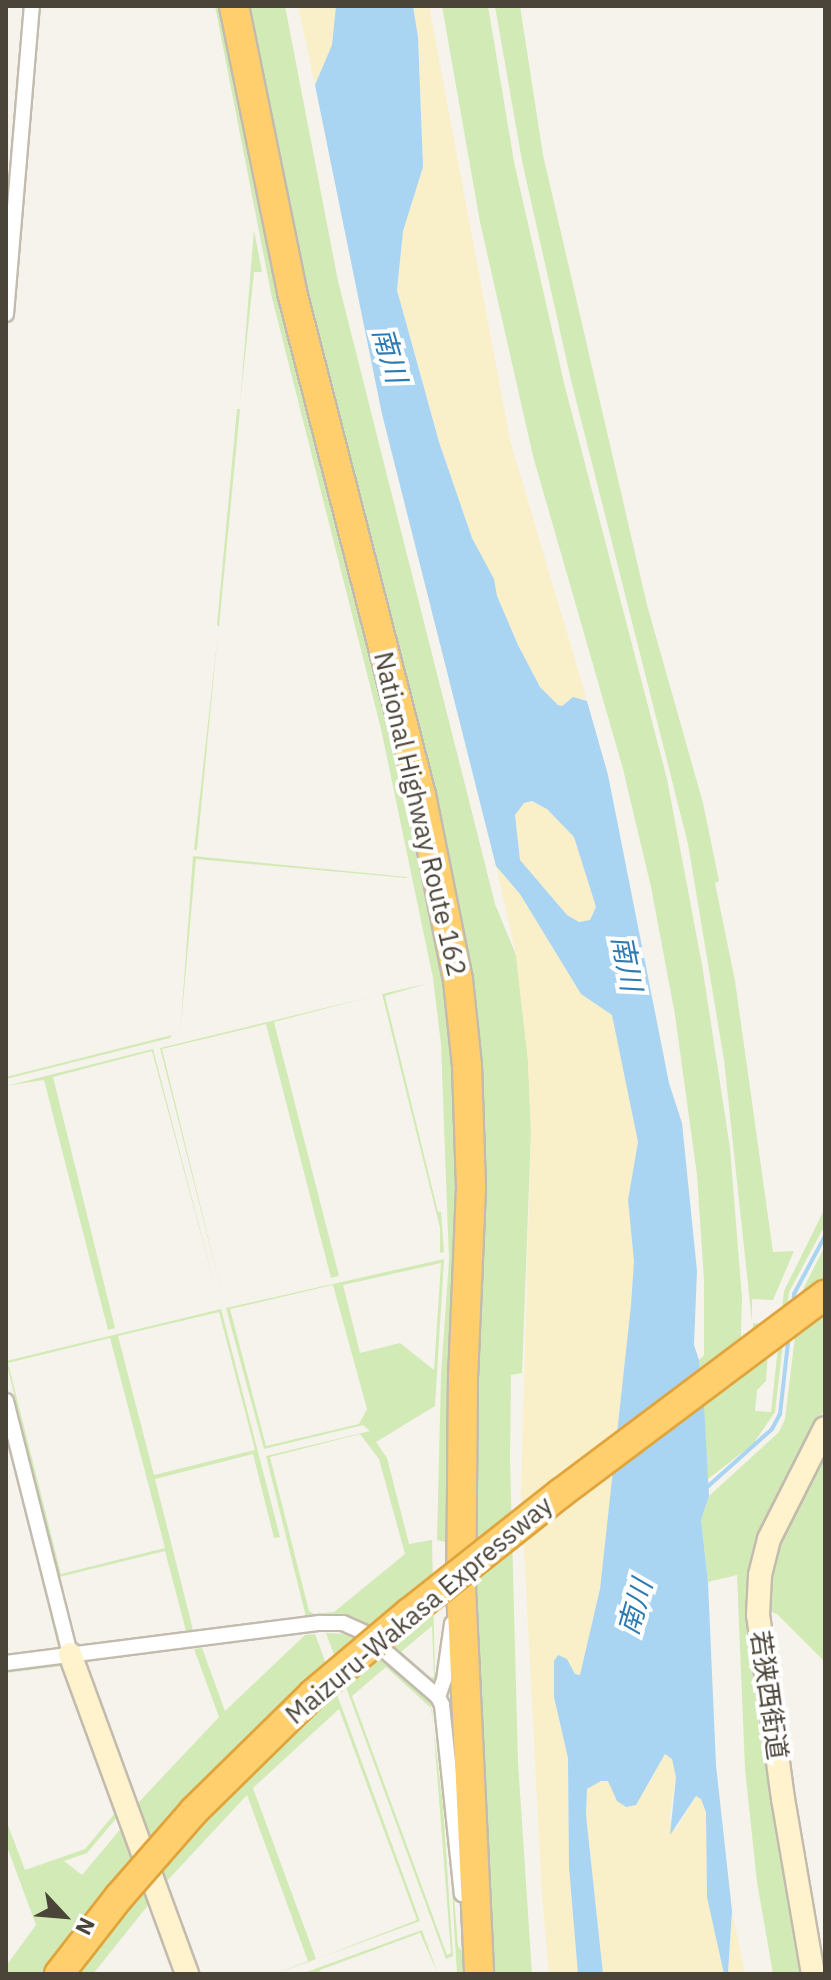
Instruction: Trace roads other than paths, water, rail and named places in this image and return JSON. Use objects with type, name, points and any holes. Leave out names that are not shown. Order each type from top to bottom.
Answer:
[{"type":"highway","name":"National Highway Route 162","points":[[234,6],[292,292],[421,795],[458,980],[468,1082],[471,1188],[463,1375],[461,1589],[479,1974]]},
{"type":"highway","name":"Maizuru-Wakasa Expressway","points":[[59,1974],[119,1897],[194,1811],[313,1694],[409,1613],[561,1493],[825,1295]]},
{"type":"street","points":[[6,314],[32,6]]},
{"type":"street","points":[[6,1401],[70,1654],[187,1974]]},
{"type":"street","name":"若狭西街道","points":[[813,1974],[762,1657],[758,1605],[760,1575],[769,1539],[825,1428]]},
{"type":"street","points":[[438,1697],[444,1680],[455,1601],[461,1589]]},
{"type":"street","points":[[6,1663],[319,1623],[343,1623],[379,1643],[438,1697],[443,1714],[458,1842],[464,1928],[477,1933]]},
{"type":"water","name":"南川","points":[[336,6],[413,6],[418,37],[423,167],[403,231],[397,290],[439,442],[472,538],[494,579],[497,596],[518,645],[540,687],[558,705],[562,706],[573,697],[587,701],[608,775],[669,1083],[682,1123],[697,1271],[694,1345],[699,1360],[704,1406],[709,1496],[701,1520],[708,1582],[716,1765],[732,1911],[728,1973],[724,1974],[707,1897],[706,1812],[701,1799],[696,1796],[670,1835],[676,1777],[672,1759],[665,1754],[636,1805],[626,1807],[617,1801],[608,1781],[601,1781],[587,1789],[586,1815],[603,1974],[578,1974],[569,1867],[568,1758],[554,1697],[554,1661],[558,1655],[567,1659],[575,1674],[580,1675],[600,1589],[631,1305],[634,1261],[628,1200],[638,1142],[612,1015],[581,994],[520,894],[496,866],[382,414],[315,85],[332,45]],"holes":[[[532,801],[547,809],[574,837],[596,907],[590,920],[579,922],[567,915],[520,860],[515,815],[524,803]]]},
{"type":"waterway","points":[[793,1306],[794,1294],[825,1236]]},
{"type":"waterway","points":[[705,1489],[772,1429],[780,1414],[789,1334]]}]
